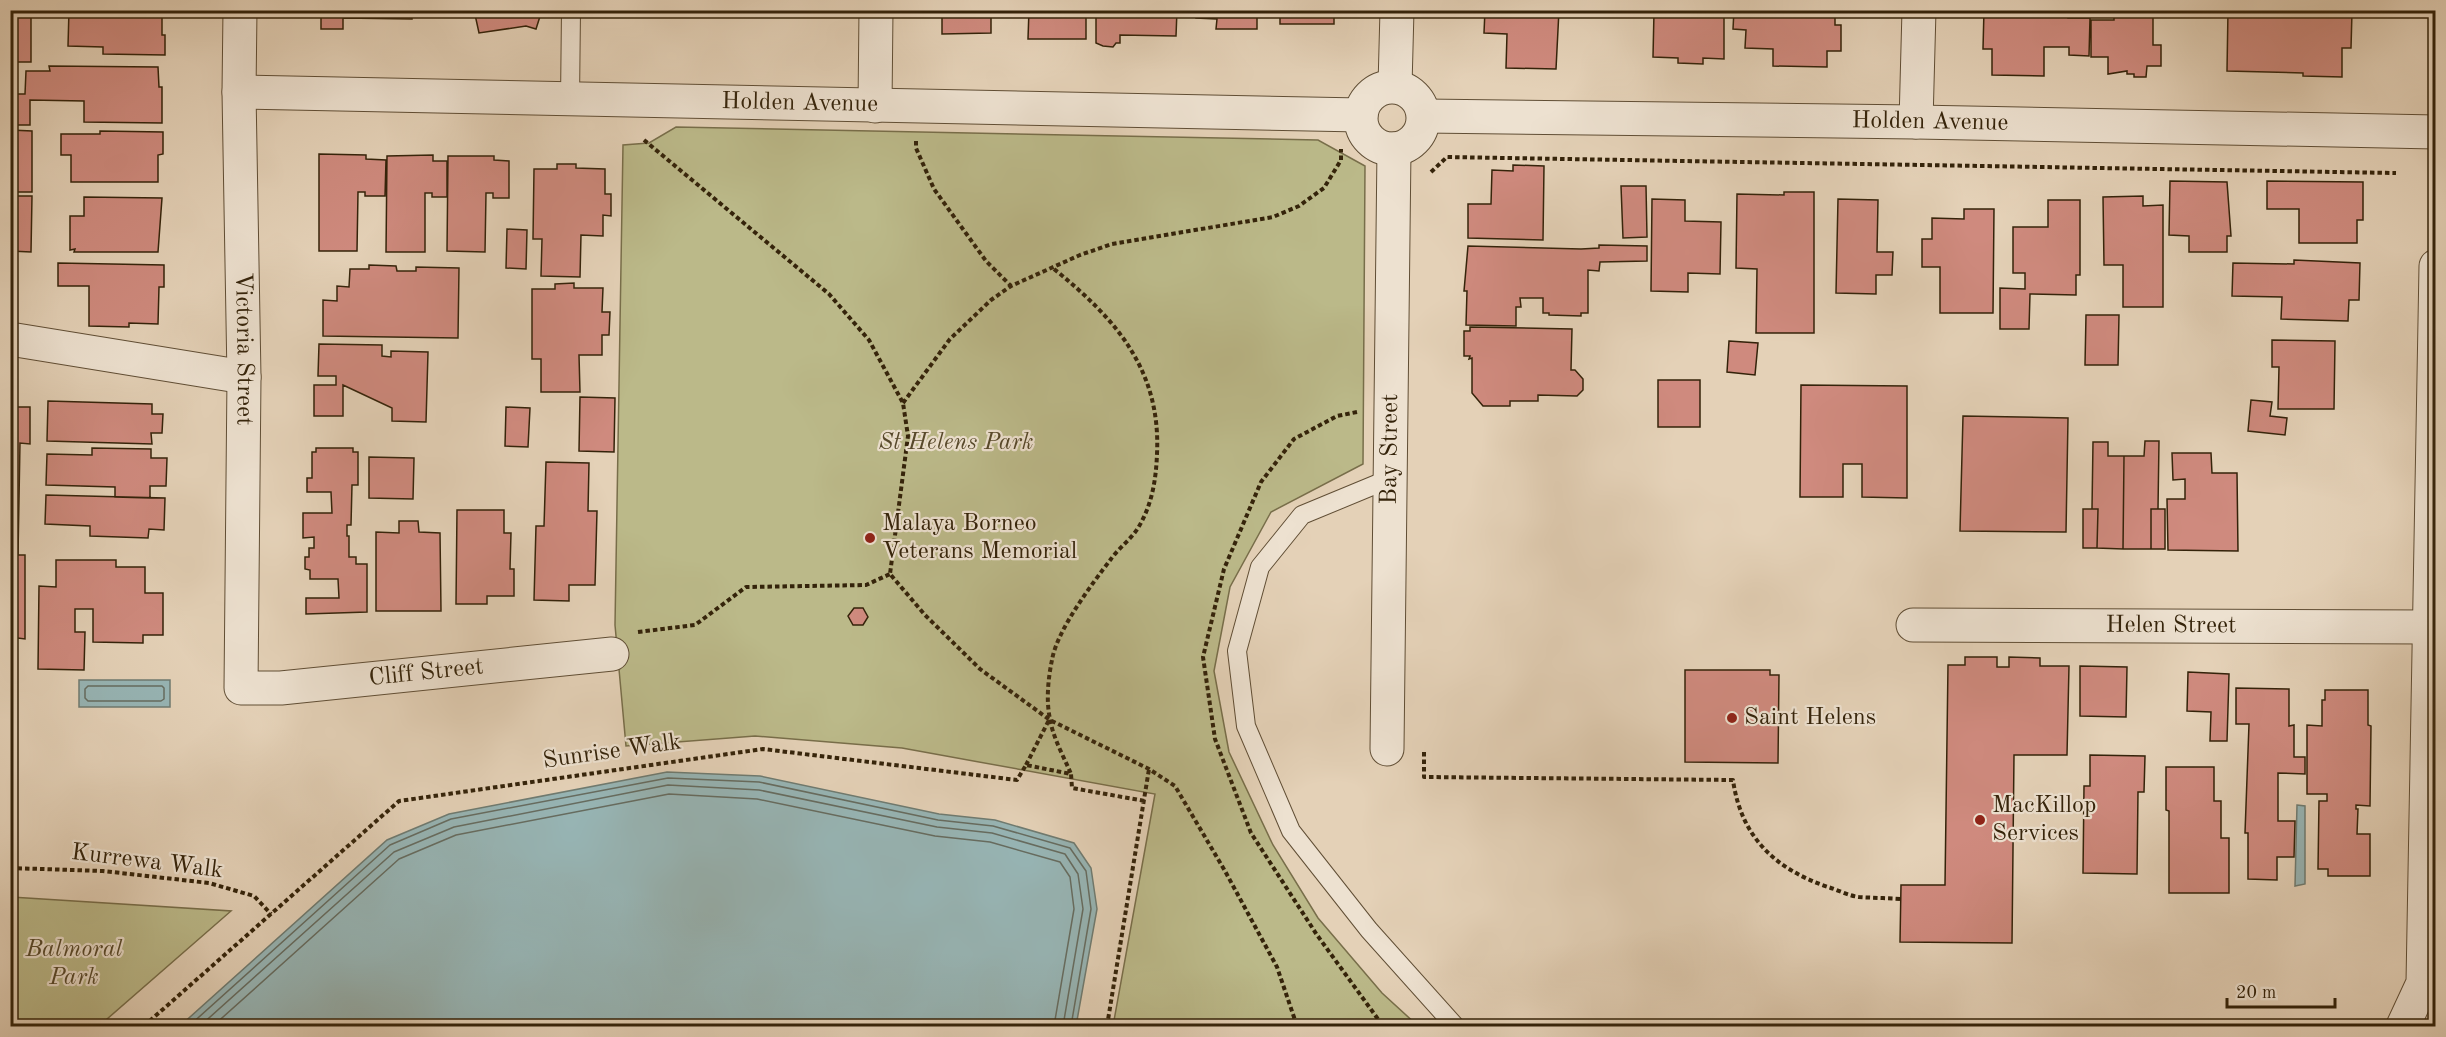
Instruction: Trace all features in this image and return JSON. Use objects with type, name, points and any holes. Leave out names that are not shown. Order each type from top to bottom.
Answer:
[{"type":"street","name":"Victoria Street","points":[[240,10],[239,92],[244,377],[241,688]]},
{"type":"street","points":[[875,106],[876,10]]},
{"type":"street","points":[[1395,86],[1396,10]]},
{"type":"street","points":[[1916,122],[1919,10]]},
{"type":"street","points":[[1395,86],[1406,89],[1415,96],[1424,116],[1419,135],[1404,147],[1394,149],[1383,148],[1366,136],[1351,115],[1365,103],[1372,93],[1395,86]]},
{"type":"street","name":"Holden Avenue","points":[[239,92],[1351,115]]},
{"type":"street","name":"Holden Avenue","points":[[1424,116],[2436,132]]},
{"type":"street","name":"Bay Street","points":[[1387,749],[1394,149]]},
{"type":"street","points":[[2403,1026],[2423,983],[2436,266]]},
{"type":"street","points":[[10,339],[244,377]]},
{"type":"street","name":"Helen Street","points":[[1913,625],[2429,627]]},
{"type":"street","name":"Cliff Street","points":[[241,688],[281,688],[621,643]]},
{"type":"lane","points":[[570,100],[571,10]]},
{"type":"lane","points":[[1389,479],[1302,515],[1260,567],[1237,651],[1246,726],[1291,831],[1369,930],[1455,1026]]},
{"type":"path","points":[[913,107],[916,148],[934,189],[986,261],[1011,286]]},
{"type":"path","points":[[903,403],[950,339],[991,300],[1011,286],[1054,269],[1080,255],[1112,244],[1273,217],[1299,206],[1324,188],[1341,160],[1351,115]]},
{"type":"path","points":[[644,140],[829,294],[869,340],[903,403],[908,436],[890,574],[925,615],[980,669],[1050,720],[1149,769],[1175,786],[1219,861],[1276,967],[1297,1026]]},
{"type":"path","points":[[1431,182],[1431,170],[1447,157],[2396,173]]},
{"type":"path","points":[[1054,269],[1087,295],[1118,330],[1138,360],[1154,398],[1158,435],[1156,471],[1151,501],[1137,529],[1112,558],[1065,627],[1052,658],[1048,691],[1050,720],[1071,774],[1072,788],[1144,801]]},
{"type":"path","points":[[621,643],[695,625],[746,587],[866,585],[890,574]]},
{"type":"path","points":[[1050,720],[1026,765],[1071,774]]},
{"type":"path","points":[[1424,742],[1424,777],[1733,780],[1743,819],[1754,836],[1790,871],[1857,897],[1901,899]]},
{"type":"path","name":"Sunrise Walk","points":[[144,1026],[399,801],[764,749],[1017,780],[1026,765]]},
{"type":"path","points":[[1107,1026],[1149,769]]},
{"type":"path","name":"Kurrewa Walk","points":[[10,868],[103,872],[209,884],[254,896],[271,914]]},
{"type":"green space","name":"St Helens Park","points":[[676,127],[1318,140],[1365,166],[1363,464],[1271,512],[1230,587],[1214,671],[1229,752],[1273,845],[1318,918],[1382,993],[1418,1026],[1113,1026],[1155,794],[902,748],[755,736],[626,746],[615,625],[623,145],[649,143]]},
{"type":"green space","name":"Balmoral Park","points":[[10,897],[231,911],[99,1026],[11,1026]]},
{"type":"water","points":[[79,680],[170,680],[170,707],[79,707]]},
{"type":"water","points":[[667,772],[760,776],[939,814],[995,820],[1074,843],[1091,868],[1097,909],[1076,1026],[180,1026],[387,840],[449,814]]},
{"type":"water","points":[[2297,805],[2305,806],[2305,884],[2295,886]]},
{"type":"building","points":[[10,10],[48,10],[48,16],[31,16],[31,62],[10,62]]},
{"type":"building","points":[[69,10],[162,10],[165,55],[103,54],[103,47],[68,46]]},
{"type":"building","points":[[321,10],[412,10],[412,19],[343,18],[343,29],[321,29]]},
{"type":"building","points":[[474,10],[542,10],[536,29],[526,26],[479,33]]},
{"type":"building","points":[[931,10],[991,10],[991,33],[942,34],[942,15],[931,15]]},
{"type":"building","points":[[1029,10],[1086,10],[1086,39],[1028,39]]},
{"type":"building","points":[[1096,10],[1177,10],[1176,36],[1120,35],[1120,43],[1116,43],[1113,47],[1103,46],[1096,43]]},
{"type":"building","points":[[1196,10],[1257,10],[1257,29],[1216,29],[1217,19],[1196,18]]},
{"type":"building","points":[[1280,10],[1334,10],[1334,24],[1280,24]]},
{"type":"building","points":[[1485,10],[1559,10],[1556,69],[1506,68],[1507,34],[1484,33]]},
{"type":"building","points":[[1734,10],[1835,10],[1835,25],[1841,25],[1841,51],[1827,51],[1827,67],[1773,66],[1773,49],[1745,48],[1746,30],[1733,29]]},
{"type":"building","points":[[1984,10],[2069,10],[2068,18],[2090,18],[2089,56],[2069,55],[2069,47],[2044,47],[2044,76],[1992,75],[1992,49],[1983,49]]},
{"type":"building","points":[[2114,10],[2153,10],[2153,45],[2161,45],[2161,66],[2147,66],[2146,77],[2134,77],[2134,74],[2127,74],[2127,71],[2108,74],[2108,57],[2091,57],[2091,20],[2114,20]]},
{"type":"building","points":[[2228,10],[2352,12],[2351,48],[2342,48],[2342,77],[2303,76],[2303,73],[2227,71]]},
{"type":"building","points":[[1654,12],[1724,14],[1724,59],[1703,58],[1703,64],[1678,63],[1678,58],[1653,57]]},
{"type":"building","points":[[49,66],[158,67],[159,87],[162,87],[162,123],[84,122],[84,101],[30,100],[30,125],[10,125],[10,94],[25,94],[26,71],[50,71]]},
{"type":"building","points":[[10,130],[32,131],[32,192],[10,192]]},
{"type":"building","points":[[100,131],[163,132],[163,154],[158,155],[158,182],[71,182],[71,155],[61,155],[61,134],[100,134]]},
{"type":"building","points":[[319,154],[366,155],[366,159],[386,160],[385,196],[365,196],[365,192],[358,192],[357,251],[319,251]]},
{"type":"building","points":[[433,155],[433,161],[447,161],[447,197],[432,197],[432,193],[425,193],[425,252],[386,252],[387,156]]},
{"type":"building","points":[[448,156],[494,156],[494,160],[509,161],[509,198],[493,198],[493,193],[486,193],[485,252],[447,251]]},
{"type":"building","points":[[557,164],[576,164],[576,168],[605,169],[605,194],[611,194],[611,216],[603,215],[603,236],[581,235],[580,277],[541,276],[542,239],[533,239],[534,169],[557,169]]},
{"type":"building","points":[[1513,165],[1544,166],[1543,240],[1468,238],[1468,204],[1491,204],[1492,170],[1513,171]]},
{"type":"building","points":[[2170,181],[2227,182],[2231,236],[2227,236],[2227,252],[2189,252],[2189,236],[2169,235]]},
{"type":"building","points":[[2267,181],[2363,182],[2363,220],[2357,220],[2357,243],[2299,243],[2299,209],[2267,209]]},
{"type":"building","points":[[1621,186],[1646,186],[1647,237],[1623,238]]},
{"type":"building","points":[[1784,192],[1814,192],[1814,333],[1756,333],[1757,269],[1736,268],[1737,194],[1784,195]]},
{"type":"building","points":[[10,196],[32,196],[31,252],[10,251]]},
{"type":"building","points":[[2143,196],[2143,206],[2163,205],[2163,307],[2123,307],[2123,265],[2104,265],[2103,197]]},
{"type":"building","points":[[84,197],[162,198],[158,252],[74,252],[75,249],[70,250],[70,216],[84,216]]},
{"type":"building","points":[[1652,199],[1685,200],[1685,221],[1721,222],[1720,274],[1688,273],[1688,292],[1651,291]]},
{"type":"building","points":[[1838,199],[1878,200],[1877,252],[1893,252],[1892,275],[1876,275],[1876,294],[1836,293]]},
{"type":"building","points":[[2048,200],[2080,200],[2080,275],[2076,275],[2076,295],[2030,294],[2029,329],[2000,329],[2000,288],[2025,289],[2025,273],[2013,273],[2013,227],[2048,227]]},
{"type":"building","points":[[1964,209],[1994,209],[1993,313],[1940,313],[1940,267],[1922,267],[1922,239],[1932,239],[1932,218],[1964,219]]},
{"type":"building","points":[[507,229],[527,230],[526,269],[506,268]]},
{"type":"building","points":[[1599,245],[1647,246],[1647,261],[1600,262],[1599,271],[1588,270],[1588,313],[1581,313],[1581,316],[1549,315],[1549,313],[1543,313],[1543,298],[1520,298],[1521,307],[1516,307],[1516,326],[1466,325],[1467,291],[1464,291],[1468,246],[1581,249],[1599,248]]},
{"type":"building","points":[[2294,260],[2360,263],[2359,300],[2349,300],[2348,321],[2281,319],[2282,297],[2232,296],[2233,263],[2294,264]]},
{"type":"building","points":[[58,263],[164,265],[164,287],[159,287],[158,324],[129,323],[129,327],[89,326],[89,286],[58,286]]},
{"type":"building","points":[[369,265],[396,266],[397,271],[416,271],[416,267],[459,268],[458,338],[323,336],[323,300],[337,301],[337,286],[349,287],[350,269],[369,269]]},
{"type":"building","points":[[574,283],[574,288],[603,288],[602,312],[610,312],[609,335],[602,335],[602,355],[579,355],[580,392],[541,392],[541,359],[532,359],[532,289],[555,289],[555,284]]},
{"type":"building","points":[[2086,315],[2119,315],[2118,365],[2085,365]]},
{"type":"building","points":[[1470,327],[1572,329],[1571,370],[1575,370],[1583,379],[1583,390],[1577,396],[1538,395],[1538,401],[1510,401],[1510,406],[1483,406],[1472,393],[1472,358],[1464,356],[1464,331],[1470,331]]},
{"type":"building","points":[[2272,340],[2335,341],[2334,409],[2278,409],[2279,367],[2272,367]]},
{"type":"building","points":[[1729,341],[1758,343],[1755,375],[1727,372]]},
{"type":"building","points":[[319,344],[382,345],[382,356],[391,357],[391,351],[428,352],[426,422],[392,421],[392,408],[343,385],[343,416],[314,416],[314,385],[336,385],[336,376],[318,376]]},
{"type":"building","points":[[1658,380],[1700,380],[1700,427],[1658,427]]},
{"type":"building","points":[[1801,385],[1907,386],[1907,498],[1862,497],[1862,464],[1843,464],[1843,497],[1800,497]]},
{"type":"building","points":[[580,397],[615,398],[614,452],[579,451]]},
{"type":"building","points":[[2251,400],[2272,402],[2270,416],[2287,418],[2285,435],[2248,431]]},
{"type":"building","points":[[48,401],[152,404],[152,414],[163,414],[162,433],[151,433],[152,444],[47,441]]},
{"type":"building","points":[[10,407],[30,407],[30,444],[20,443],[18,555],[25,555],[25,639],[10,637]]},
{"type":"building","points":[[506,407],[530,408],[528,447],[505,446]]},
{"type":"building","points":[[1963,416],[2068,418],[2066,532],[1960,531]]},
{"type":"building","points":[[2145,441],[2159,441],[2158,509],[2151,509],[2151,549],[2123,549],[2124,456],[2144,456]]},
{"type":"building","points":[[2093,442],[2108,442],[2108,456],[2124,456],[2123,549],[2097,548],[2098,509],[2092,509]]},
{"type":"building","points":[[92,448],[151,449],[151,458],[167,458],[166,486],[150,486],[150,498],[115,497],[115,487],[46,485],[47,454],[92,455]]},
{"type":"building","points":[[316,448],[353,448],[353,452],[358,452],[358,485],[352,485],[351,525],[347,525],[347,536],[349,536],[349,557],[356,557],[356,564],[367,564],[367,612],[306,614],[306,598],[339,598],[338,579],[310,579],[310,570],[305,569],[305,557],[309,557],[309,548],[314,548],[314,537],[303,538],[303,513],[332,513],[331,492],[307,492],[307,478],[312,478],[312,452],[316,452]]},
{"type":"building","points":[[2172,453],[2211,453],[2212,473],[2237,473],[2238,551],[2168,550],[2167,499],[2185,499],[2185,479],[2173,480]]},
{"type":"building","points":[[369,457],[414,458],[413,499],[369,498]]},
{"type":"building","points":[[546,462],[589,463],[588,511],[597,511],[595,585],[569,585],[569,601],[534,600],[536,526],[544,526]]},
{"type":"building","points":[[46,495],[165,498],[164,530],[149,529],[148,538],[90,536],[90,526],[45,524]]},
{"type":"building","points":[[2083,509],[2098,509],[2097,548],[2083,548]]},
{"type":"building","points":[[2151,509],[2165,509],[2165,549],[2151,549]]},
{"type":"building","points":[[457,510],[504,510],[504,533],[511,533],[510,569],[514,569],[514,596],[487,596],[487,604],[456,604]]},
{"type":"building","points":[[399,521],[418,521],[419,532],[440,533],[441,611],[376,611],[376,532],[399,533]]},
{"type":"building","points":[[56,560],[116,560],[116,567],[145,567],[145,593],[163,593],[163,635],[143,635],[143,643],[93,642],[93,609],[75,609],[75,632],[85,632],[84,670],[38,669],[39,586],[56,587]]},
{"type":"building","points":[[854,608],[863,608],[868,617],[863,625],[853,625],[848,616]]},
{"type":"building","name":"MacKillop Services","points":[[1965,657],[1997,657],[1997,667],[2009,667],[2009,657],[2040,658],[2040,666],[2069,666],[2067,755],[2014,755],[2012,943],[1900,942],[1901,885],[1945,885],[1948,665],[1965,665]]},
{"type":"building","points":[[2080,666],[2127,667],[2126,717],[2080,716]]},
{"type":"building","name":"Saint Helens","points":[[1685,670],[1770,670],[1770,675],[1779,675],[1778,763],[1685,762]]},
{"type":"building","points":[[2188,672],[2229,674],[2227,741],[2210,741],[2211,712],[2187,711]]},
{"type":"building","points":[[2236,688],[2289,689],[2289,726],[2294,725],[2294,757],[2305,757],[2305,774],[2278,773],[2278,821],[2295,821],[2294,857],[2277,857],[2277,880],[2248,879],[2248,833],[2245,833],[2249,724],[2236,724]]},
{"type":"building","points":[[2325,690],[2368,690],[2368,725],[2371,726],[2370,806],[2356,805],[2356,809],[2358,809],[2357,834],[2370,834],[2370,876],[2328,876],[2328,869],[2318,869],[2319,801],[2327,801],[2327,794],[2307,794],[2307,725],[2322,726],[2322,700],[2325,700]]},
{"type":"building","points":[[2090,755],[2145,756],[2144,792],[2138,792],[2137,874],[2083,873],[2084,786],[2090,786]]},
{"type":"building","points":[[2166,767],[2214,767],[2214,801],[2221,801],[2221,838],[2229,838],[2229,893],[2169,893],[2169,811],[2166,810]]},
{"type":"place","name":"Malaya Borneo Veterans Memorial","points":[[870,538]]},
{"type":"place","name":"Saint Helens","points":[[1732,718]]},
{"type":"place","name":"MacKillop Services","points":[[1980,820]]}]
